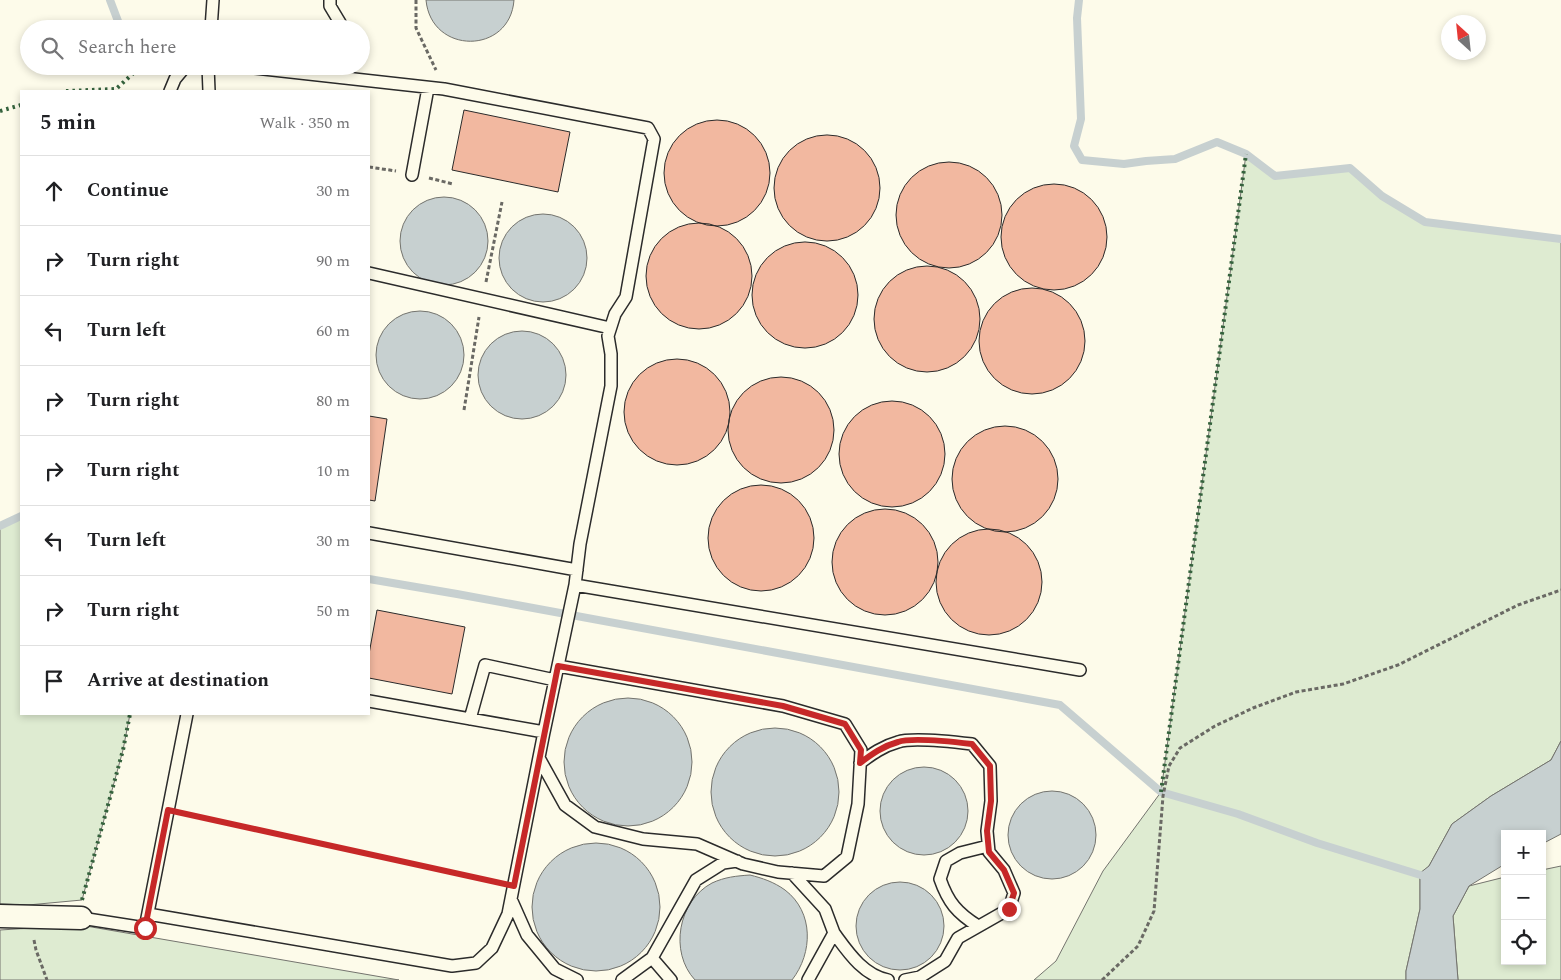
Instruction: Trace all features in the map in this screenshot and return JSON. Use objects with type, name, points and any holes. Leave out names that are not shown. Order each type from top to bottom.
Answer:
[{"type":"street","points":[[0,916],[81,918]]},
{"type":"lane","points":[[212,20],[213,0]]},
{"type":"lane","points":[[330,0],[330,6],[338,20]]},
{"type":"lane","points":[[170,90],[174,79],[178,75]]},
{"type":"lane","points":[[208,75],[209,90]]},
{"type":"lane","points":[[148,914],[452,966],[476,963],[492,948],[508,914],[578,570],[580,544],[611,386],[611,354],[608,336],[615,314],[626,297],[654,139],[648,128],[444,89],[428,88],[356,75]]},
{"type":"lane","points":[[412,175],[428,88]]},
{"type":"lane","points":[[370,272],[610,328]]},
{"type":"lane","points":[[370,532],[578,570]]},
{"type":"lane","points":[[575,585],[1080,670]]},
{"type":"lane","points":[[470,719],[485,665],[555,680]]},
{"type":"lane","points":[[539,758],[565,805],[594,827],[643,839],[697,844],[737,861],[792,874],[824,876],[848,856],[858,804],[861,750],[845,724],[783,706],[558,666]]},
{"type":"lane","points":[[370,701],[544,732]]},
{"type":"lane","points":[[81,918],[145,928],[187,715]]},
{"type":"lane","points":[[860,763],[877,750],[900,741],[937,741],[972,744],[990,766],[991,801],[987,831],[988,846],[989,852],[1004,870],[1014,893],[1009,909],[958,938],[945,961],[920,977],[905,980]]},
{"type":"lane","points":[[978,926],[962,916],[947,898],[940,879],[946,861],[960,853],[988,846]]},
{"type":"lane","points":[[622,980],[652,958],[696,880],[723,863],[737,861]]},
{"type":"lane","points":[[792,874],[825,910],[834,933],[854,960],[878,978],[888,980]]},
{"type":"lane","points":[[511,899],[527,935],[555,969],[577,980]]},
{"type":"lane","points":[[808,980],[834,933]]},
{"type":"lane","points":[[652,958],[670,980]]},
{"type":"path","points":[[416,0],[416,28],[444,89]]},
{"type":"path","points":[[1102,980],[1138,946],[1154,910],[1164,789],[1169,766],[1180,748],[1215,726],[1253,708],[1296,692],[1343,684],[1398,665],[1518,605],[1561,590]]},
{"type":"path","points":[[168,810],[514,886]]},
{"type":"path","points":[[32,917],[36,950],[47,980]]},
{"type":"green space","points":[[1246,154],[1276,176],[1350,168],[1382,196],[1425,222],[1561,239],[1561,741],[1551,760],[1491,796],[1452,824],[1429,866],[1420,874],[1420,909],[1406,971],[1406,980],[1034,980],[1056,961],[1103,871],[1161,792]]},
{"type":"green space","points":[[20,516],[20,715],[130,715],[123,750],[82,900],[28,905],[0,904],[0,526]]},
{"type":"green space","points":[[1561,866],[1561,980],[1458,980],[1453,916],[1469,886],[1501,878],[1501,965],[1546,965],[1546,869]]},
{"type":"green space","points":[[80,925],[399,980],[0,980],[0,930]]},
{"type":"shaded area","points":[[426,0],[514,0],[509,18],[499,31],[486,39],[470,41],[455,39],[441,31],[431,18]]},
{"type":"shaded area","points":[[444,197],[461,200],[469,204],[481,216],[485,224],[488,241],[485,258],[481,266],[469,278],[461,282],[444,285],[427,282],[419,278],[407,266],[403,258],[400,241],[403,224],[407,216],[419,204],[427,200]]},
{"type":"shaded area","points":[[543,214],[560,217],[568,221],[580,233],[584,241],[587,258],[584,275],[580,283],[568,295],[560,299],[543,302],[526,299],[518,295],[506,283],[502,275],[499,258],[502,241],[506,233],[518,221],[526,217]]},
{"type":"shaded area","points":[[420,311],[437,314],[445,318],[457,330],[461,338],[464,355],[461,372],[457,380],[445,392],[437,396],[420,399],[403,396],[395,392],[383,380],[379,372],[376,355],[379,338],[383,330],[395,318],[403,314]]},
{"type":"shaded area","points":[[522,331],[539,334],[547,338],[559,350],[563,358],[566,375],[563,392],[559,400],[547,412],[539,416],[522,419],[505,416],[497,412],[485,400],[481,392],[478,375],[481,358],[485,350],[497,338],[505,334]]},
{"type":"shaded area","points":[[628,698],[652,703],[673,717],[687,738],[692,762],[687,786],[673,807],[652,821],[628,826],[604,821],[583,807],[569,786],[564,762],[569,738],[583,717],[604,703]]},
{"type":"shaded area","points":[[775,728],[799,733],[820,747],[834,768],[839,792],[834,816],[820,837],[799,851],[775,856],[751,851],[730,837],[716,816],[711,792],[716,768],[730,747],[751,733]]},
{"type":"shaded area","points":[[1561,741],[1561,834],[1546,842],[1546,830],[1501,830],[1501,866],[1469,886],[1453,916],[1458,980],[1406,980],[1406,971],[1420,909],[1420,873],[1429,866],[1452,824],[1491,796],[1551,760]]},
{"type":"shaded area","points":[[924,767],[941,770],[949,774],[961,786],[965,794],[968,811],[965,828],[961,836],[949,848],[941,852],[924,855],[907,852],[899,848],[887,836],[883,828],[880,811],[883,794],[887,786],[899,774],[907,770]]},
{"type":"shaded area","points":[[1052,791],[1069,794],[1077,798],[1089,810],[1093,818],[1096,835],[1093,852],[1089,860],[1077,872],[1069,876],[1052,879],[1035,876],[1027,872],[1015,860],[1011,852],[1008,835],[1011,818],[1015,810],[1027,798],[1035,794]]},
{"type":"shaded area","points":[[596,843],[620,848],[641,862],[655,883],[660,907],[655,931],[641,952],[620,966],[596,971],[572,966],[551,952],[537,931],[532,907],[537,883],[551,862],[572,848]]},
{"type":"shaded area","points":[[750,875],[781,887],[794,899],[801,910],[805,921],[807,945],[799,969],[792,980],[695,980],[687,969],[682,956],[680,942],[681,928],[691,902],[700,891],[712,883],[721,879]]},
{"type":"shaded area","points":[[900,882],[917,885],[925,889],[937,901],[941,909],[944,926],[941,943],[937,951],[925,963],[917,967],[900,970],[883,967],[875,963],[863,951],[859,943],[856,926],[859,909],[863,901],[875,889],[883,885]]},
{"type":"building","points":[[464,110],[570,132],[558,192],[452,170]]},
{"type":"building","points":[[717,120],[737,124],[754,136],[766,153],[770,173],[766,193],[754,210],[737,222],[717,226],[697,222],[680,210],[668,193],[664,173],[668,153],[680,136],[697,124]]},
{"type":"building","points":[[827,135],[847,139],[864,151],[876,168],[880,188],[876,208],[864,225],[847,237],[827,241],[807,237],[790,225],[778,208],[774,188],[778,168],[790,151],[807,139]]},
{"type":"building","points":[[949,162],[969,166],[986,178],[998,195],[1002,215],[998,235],[986,252],[969,264],[949,268],[929,264],[912,252],[900,235],[896,215],[900,195],[912,178],[929,166]]},
{"type":"building","points":[[1054,184],[1074,188],[1091,200],[1103,217],[1107,237],[1103,257],[1091,274],[1074,286],[1054,290],[1034,286],[1017,274],[1005,257],[1001,237],[1005,217],[1017,200],[1034,188]]},
{"type":"building","points":[[699,223],[719,227],[736,239],[748,256],[752,276],[748,296],[736,313],[719,325],[699,329],[679,325],[662,313],[650,296],[646,276],[650,256],[662,239],[679,227]]},
{"type":"building","points":[[805,242],[825,246],[842,258],[854,275],[858,295],[854,315],[842,332],[825,344],[805,348],[785,344],[768,332],[756,315],[752,295],[756,275],[768,258],[785,246]]},
{"type":"building","points":[[927,266],[947,270],[964,282],[976,299],[980,319],[976,339],[964,356],[947,368],[927,372],[907,368],[890,356],[878,339],[874,319],[878,299],[890,282],[907,270]]},
{"type":"building","points":[[1032,288],[1052,292],[1069,304],[1081,321],[1085,341],[1081,361],[1069,378],[1052,390],[1032,394],[1012,390],[995,378],[983,361],[979,341],[983,321],[995,304],[1012,292]]},
{"type":"building","points":[[677,359],[697,363],[714,375],[726,392],[730,412],[726,432],[714,449],[697,461],[677,465],[657,461],[640,449],[628,432],[624,412],[628,392],[640,375],[657,363]]},
{"type":"building","points":[[781,377],[801,381],[818,393],[830,410],[834,430],[830,450],[818,467],[801,479],[781,483],[761,479],[744,467],[732,450],[728,430],[732,410],[744,393],[761,381]]},
{"type":"building","points":[[892,401],[912,405],[929,417],[941,434],[945,454],[941,474],[929,491],[912,503],[892,507],[872,503],[855,491],[843,474],[839,454],[843,434],[855,417],[872,405]]},
{"type":"building","points":[[370,416],[387,419],[375,501],[370,500]]},
{"type":"building","points":[[1005,426],[1025,430],[1042,442],[1054,459],[1058,479],[1054,499],[1042,516],[1025,528],[1005,532],[985,528],[968,516],[956,499],[952,479],[956,459],[968,442],[985,430]]},
{"type":"building","points":[[761,485],[781,489],[798,501],[810,518],[814,538],[810,558],[798,575],[781,587],[761,591],[741,587],[724,575],[712,558],[708,538],[712,518],[724,501],[741,489]]},
{"type":"building","points":[[885,509],[905,513],[922,525],[934,542],[938,562],[934,582],[922,599],[905,611],[885,615],[865,611],[848,599],[836,582],[832,562],[836,542],[848,525],[865,513]]},
{"type":"building","points":[[989,529],[1009,533],[1026,545],[1038,562],[1042,582],[1038,602],[1026,619],[1009,631],[989,635],[969,631],[952,619],[940,602],[936,582],[940,562],[952,545],[969,533]]},
{"type":"building","points":[[377,610],[465,627],[452,694],[370,678],[370,648]]},
{"type":"waterway","points":[[110,0],[118,20]]},
{"type":"waterway","points":[[1079,0],[1077,18],[1081,119],[1074,146],[1082,160],[1124,164],[1175,159],[1217,142],[1246,154],[1275,176],[1350,168],[1382,196],[1425,222],[1561,239]]},
{"type":"waterway","points":[[0,526],[20,516]]},
{"type":"waterway","points":[[370,579],[1060,705],[1161,792],[1238,814],[1317,843],[1427,877]]},
{"type":"hedge","points":[[91,90],[116,89],[131,75]]},
{"type":"hedge","points":[[0,111],[20,105]]},
{"type":"hedge","points":[[1161,792],[1246,154]]},
{"type":"hedge","points":[[82,900],[123,750],[130,715]]},
{"type":"route","points":[[145,928],[168,810],[514,886],[558,666],[783,706],[845,724],[861,750],[860,763],[877,750],[900,741],[937,741],[972,744],[990,766],[991,801],[987,831],[989,852],[1004,870],[1014,893],[1009,909]]}]
